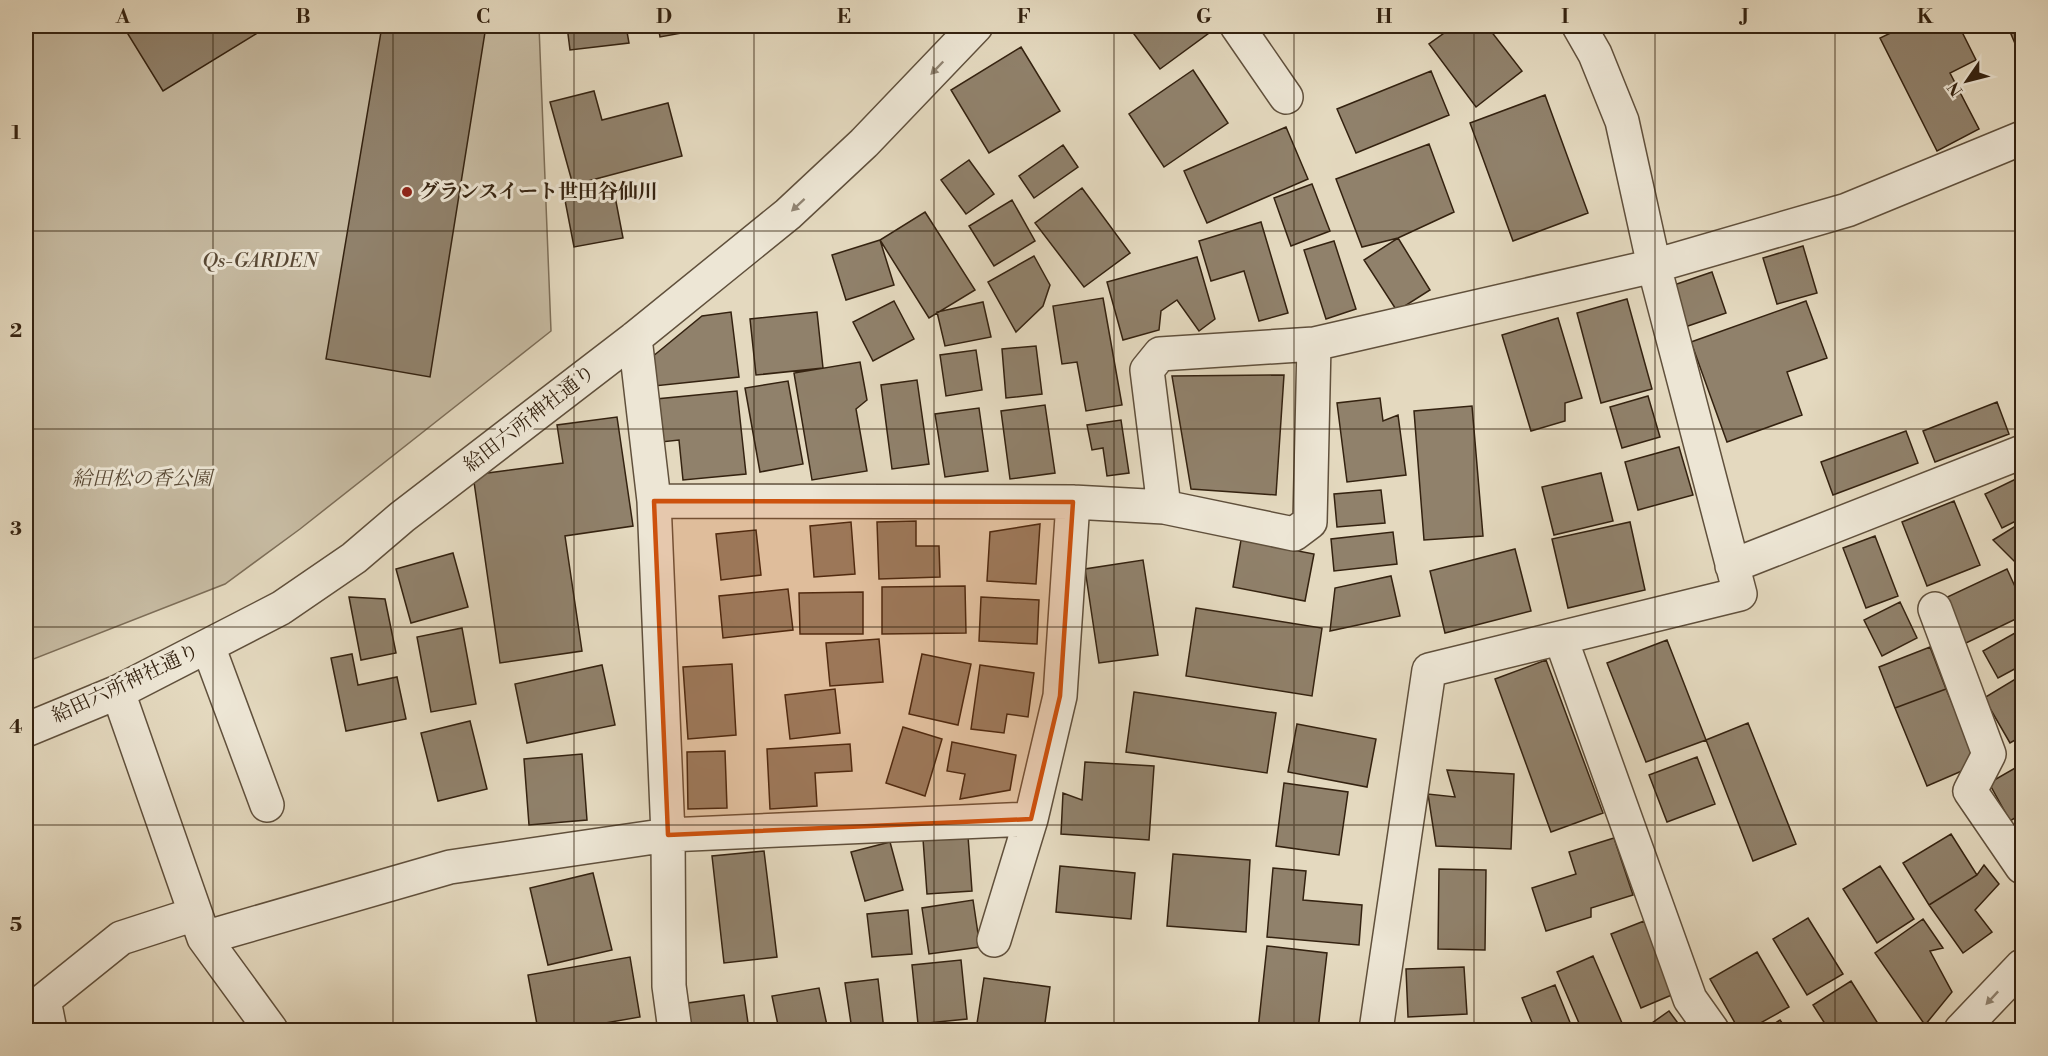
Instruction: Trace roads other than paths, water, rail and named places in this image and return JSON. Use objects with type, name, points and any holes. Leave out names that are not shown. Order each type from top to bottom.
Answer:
[{"type":"street","points":[[1237,26],[1286,97]]},
{"type":"street","points":[[1376,1030],[1429,670],[1740,594],[1654,266],[1622,121],[1594,54],[1579,26]]},
{"type":"street","name":"給田六所神社通り","points":[[28,724],[118,692],[281,608],[354,558],[402,517],[635,338],[788,214],[864,143],[959,31]]},
{"type":"street","points":[[1164,507],[1147,370],[1160,354],[1314,344],[1654,266],[1846,210],[2022,138]]},
{"type":"street","points":[[635,338],[654,501],[668,835],[669,986],[675,1030]]},
{"type":"street","points":[[654,501],[1073,502],[1164,507],[1294,534],[1310,522],[1314,344]]},
{"type":"street","points":[[1732,566],[2022,452]]},
{"type":"street","points":[[994,940],[1031,819],[1060,696],[1073,502]]},
{"type":"street","points":[[1935,609],[1989,754],[1970,791],[2022,867]]},
{"type":"street","points":[[1561,639],[1690,999],[1712,1030]]},
{"type":"street","points":[[208,646],[267,805]]},
{"type":"street","points":[[118,692],[199,926],[272,1030]]},
{"type":"street","points":[[50,1030],[44,1000],[121,938],[199,926],[450,867],[668,835],[1031,819]]},
{"type":"street","points":[[1961,1030],[2022,966]]},
{"type":"place","name":"グランスイート世田谷仙川","points":[[407,192]]},
{"type":"park label","name":"Qs-GARDEN","points":[[260,261]]},
{"type":"park label","name":"給田松の香公園","points":[[142,479]]}]
